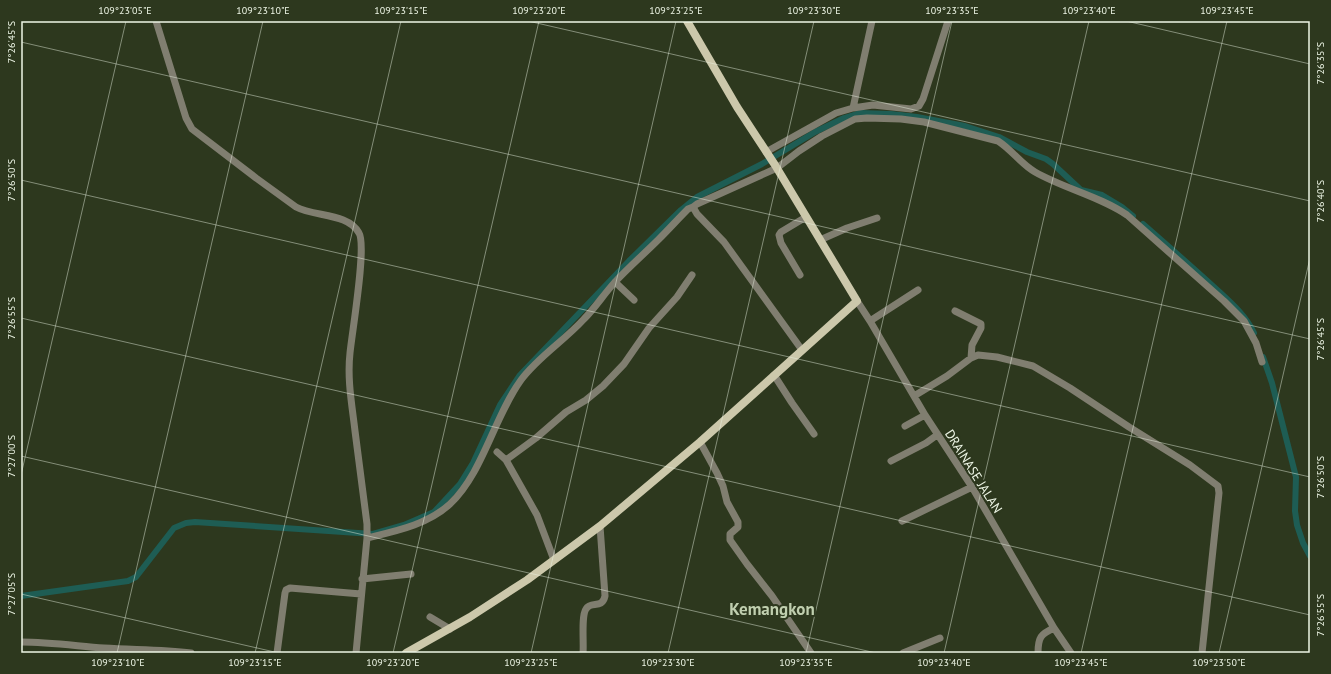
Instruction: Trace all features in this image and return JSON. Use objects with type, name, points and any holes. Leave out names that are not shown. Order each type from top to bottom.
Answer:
[{"type":"main road","points":[[406,653],[450,629],[527,580],[600,526],[700,442],[857,301],[776,166],[737,106],[687,21]]},
{"type":"street","points":[[156,21],[186,118],[192,129],[296,207],[315,214],[346,220],[360,233],[362,240],[360,274],[350,354],[349,381],[367,535],[356,653]]},
{"type":"street","points":[[853,108],[872,21]]},
{"type":"street","points":[[766,152],[830,116],[853,108],[873,105],[911,109],[919,106],[923,99],[948,21]]},
{"type":"street","points":[[367,535],[414,525],[441,512],[451,503],[467,483],[510,397],[521,380],[535,364],[584,320],[616,282],[688,208],[693,207],[776,166],[822,136],[855,119],[901,119],[924,122],[998,141],[1006,146],[1023,163],[1036,173],[1116,207],[1127,214],[1224,301],[1244,321],[1256,343],[1262,362]]},
{"type":"street","points":[[693,207],[697,214],[724,242],[802,350]]},
{"type":"street","points":[[800,275],[781,243],[779,235],[781,232],[806,217]]},
{"type":"street","points":[[820,240],[847,228],[877,218]]},
{"type":"street","points":[[506,460],[536,438],[566,412],[586,400],[603,386],[624,364],[650,328],[677,297],[692,275]]},
{"type":"street","points":[[616,282],[634,300]]},
{"type":"street","points":[[870,321],[918,290]]},
{"type":"street","name":"DRAINASE JALAN","points":[[857,301],[925,415],[972,487],[1054,628],[1071,653]]},
{"type":"street","points":[[955,311],[981,324],[981,328],[972,345],[971,358]]},
{"type":"street","points":[[914,396],[947,376],[971,358],[978,355],[985,355],[1033,366],[1070,388],[1190,466],[1218,486],[1219,493],[1202,653]]},
{"type":"street","points":[[774,376],[814,434]]},
{"type":"street","points":[[906,426],[925,415]]},
{"type":"street","points":[[891,461],[938,435]]},
{"type":"street","points":[[700,442],[717,473],[728,502],[738,522],[738,527],[730,534],[730,540],[772,596],[811,653]]},
{"type":"street","points":[[497,452],[506,460],[537,515],[554,560]]},
{"type":"street","points":[[902,521],[972,487]]},
{"type":"street","points":[[583,653],[585,609],[590,606],[601,604],[605,596],[600,526]]},
{"type":"street","points":[[362,579],[411,574]]},
{"type":"street","points":[[277,653],[286,590],[290,588],[361,594]]},
{"type":"street","points":[[430,617],[450,629]]},
{"type":"street","points":[[1038,653],[1041,636],[1044,632],[1054,628]]},
{"type":"street","points":[[903,653],[940,638]]},
{"type":"street","points":[[21,642],[66,644],[105,648],[157,649],[191,653]]},
{"type":"waterway","points":[[21,596],[128,581],[136,577],[174,528],[186,523],[195,522],[373,534],[404,525],[434,512],[460,484],[473,463],[500,405],[520,375],[629,261],[681,210],[697,197],[762,164],[815,132],[844,118],[860,113],[917,117],[965,126],[999,137],[1027,152],[1046,159],[1081,190],[1102,195],[1122,207],[1133,216]]},
{"type":"waterway","points":[[1143,224],[1231,303],[1246,320],[1254,333]]},
{"type":"waterway","points":[[1263,357],[1272,383],[1296,477],[1295,511],[1297,525],[1303,543],[1310,556]]},
{"type":"district","name":"Kemangkon","points":[[772,609]]}]
